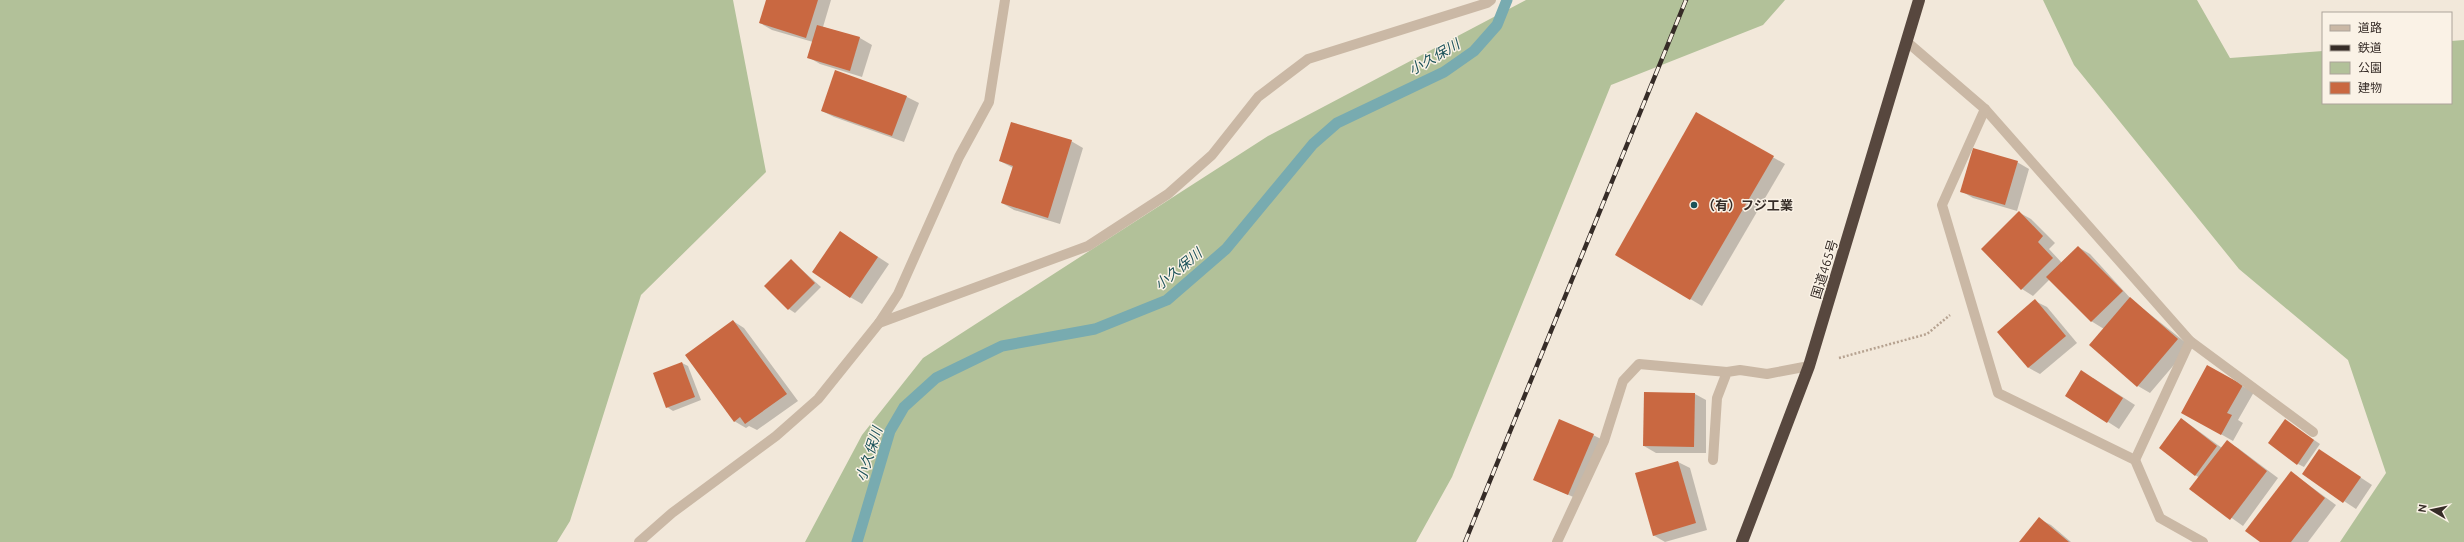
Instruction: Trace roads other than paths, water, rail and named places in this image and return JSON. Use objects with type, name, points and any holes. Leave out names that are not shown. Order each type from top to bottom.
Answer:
[{"type":"highway","name":"国道465号","points":[[1742,542],[1809,366],[1919,0]]},
{"type":"street","points":[[639,542],[672,513],[776,436],[818,399],[878,323],[898,294],[959,157],[989,102],[1006,0]]},
{"type":"street","points":[[878,323],[1088,246],[1168,194],[1212,155],[1258,97],[1308,59],[1489,2]]},
{"type":"street","points":[[1906,41],[1985,109],[2190,341],[2313,432]]},
{"type":"street","points":[[1985,109],[1942,205],[1998,393],[2135,460],[2160,518],[2204,542]]},
{"type":"street","points":[[2135,460],[2190,341]]},
{"type":"street","points":[[1557,542],[1604,441],[1623,381],[1640,364],[1727,372],[1740,370],[1767,374],[1809,366]]},
{"type":"street","points":[[1714,460],[1717,398],[1727,372]]},
{"type":"waterway","name":"小久保川","points":[[857,542],[890,431],[904,407],[936,378],[1002,346],[1095,329],[1167,300],[1226,249],[1313,144],[1337,123],[1444,72],[1474,51],[1497,25],[1507,0]]},
{"type":"railway","points":[[1465,542],[1686,0]]},
{"type":"place","name":"（有）フジ工業","points":[[1694,205]]}]
